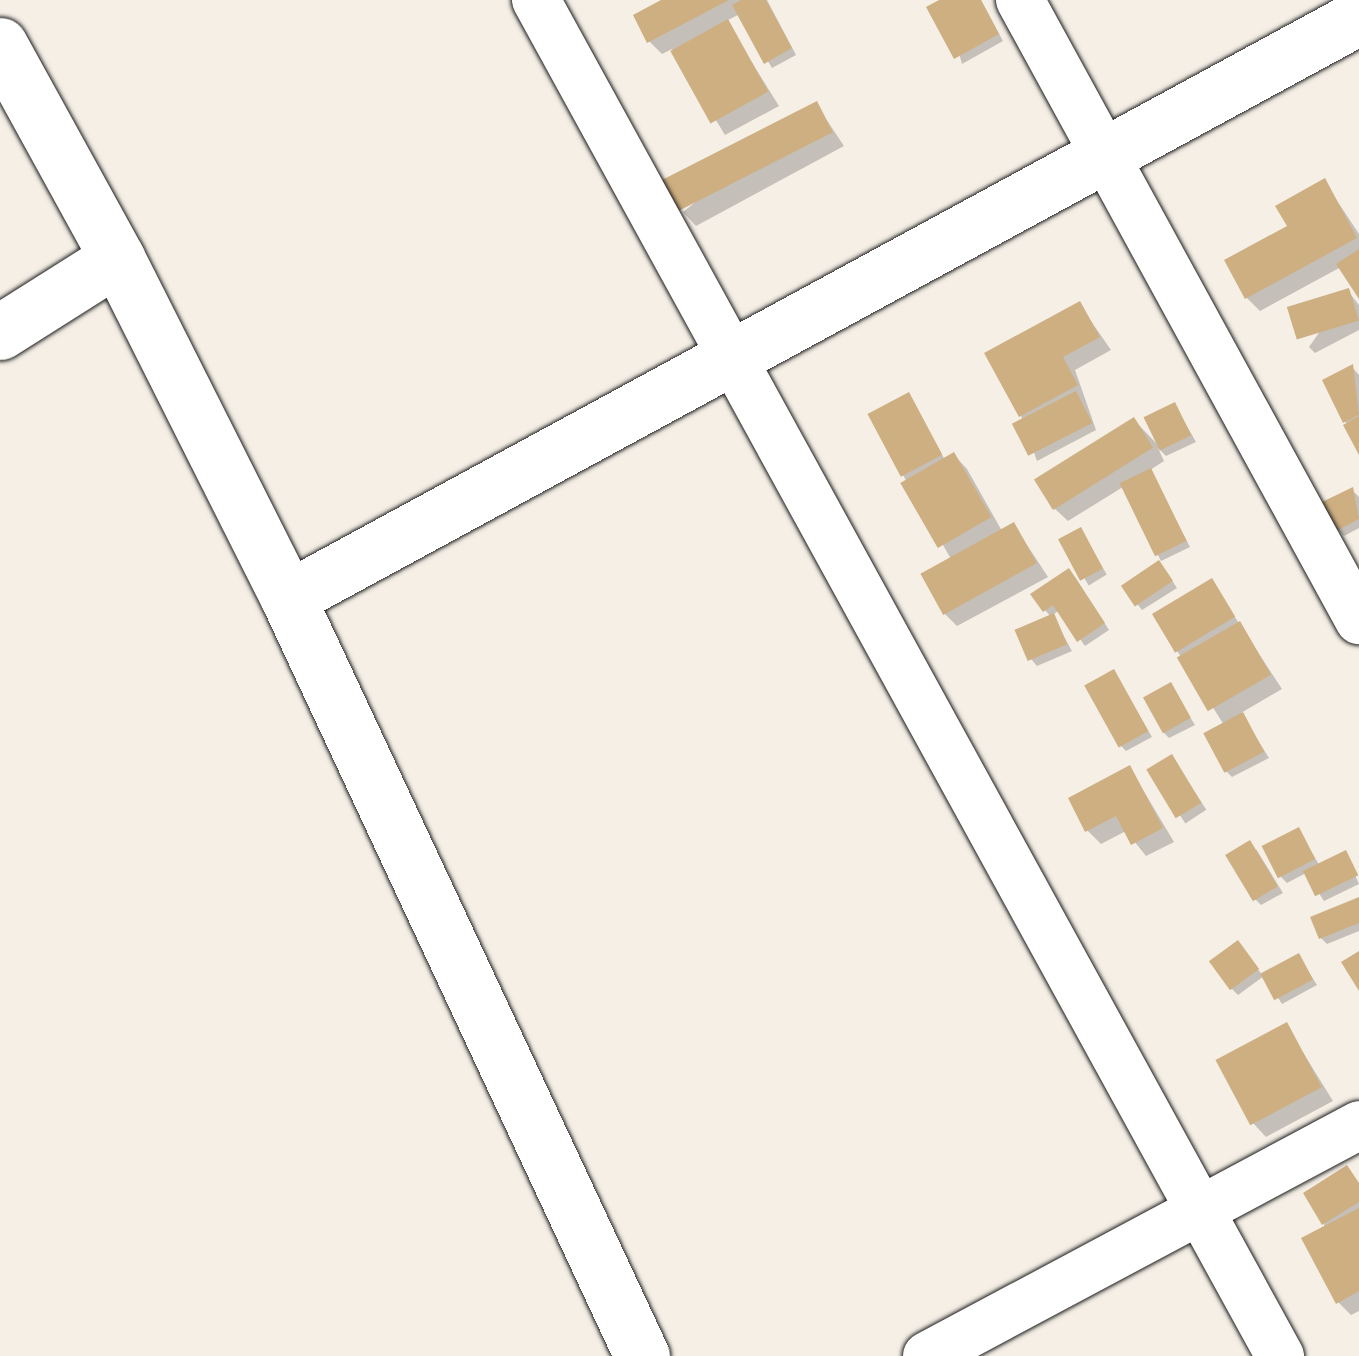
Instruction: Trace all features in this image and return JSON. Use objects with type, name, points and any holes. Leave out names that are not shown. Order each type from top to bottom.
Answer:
[{"type":"street","points":[[536,0],[1280,1356]]},
{"type":"street","points":[[1020,0],[1359,620]]},
{"type":"street","points":[[288,598],[1359,17]]},
{"type":"street","points":[[0,45],[116,258],[288,598],[642,1356]]},
{"type":"street","points":[[0,332],[116,258]]},
{"type":"street","points":[[927,1356],[1359,1125]]},
{"type":"building","points":[[661,0],[729,0],[647,43],[633,15]]},
{"type":"building","points":[[741,0],[766,0],[792,48],[764,64],[732,5]]},
{"type":"building","points":[[939,0],[981,0],[999,34],[954,59],[926,7]]},
{"type":"building","points":[[728,19],[768,92],[711,124],[670,51]]},
{"type":"building","points":[[817,101],[833,132],[678,211],[662,180]]},
{"type":"building","points":[[1325,178],[1357,238],[1245,299],[1224,260],[1287,226],[1275,206]]},
{"type":"building","points":[[1359,249],[1359,299],[1336,264]]},
{"type":"building","points":[[1349,288],[1359,321],[1297,340],[1287,307]]},
{"type":"building","points":[[1080,301],[1100,337],[1063,357],[1078,385],[1019,417],[984,353]]},
{"type":"building","points":[[1353,364],[1359,415],[1343,423],[1322,380]]},
{"type":"building","points":[[1076,391],[1092,423],[1028,456],[1012,424]]},
{"type":"building","points":[[909,392],[942,455],[901,477],[868,414]]},
{"type":"building","points":[[1175,402],[1191,435],[1160,451],[1144,417]]},
{"type":"building","points":[[1359,416],[1359,455],[1343,425]]},
{"type":"building","points":[[1134,417],[1153,448],[1053,510],[1034,480]]},
{"type":"building","points":[[954,452],[992,517],[938,548],[900,483]]},
{"type":"building","points":[[1151,468],[1187,541],[1155,556],[1120,483]]},
{"type":"building","points":[[1353,487],[1359,519],[1336,531],[1322,502]]},
{"type":"building","points":[[1014,522],[1037,563],[943,615],[920,574]]},
{"type":"building","points":[[1081,527],[1103,568],[1080,581],[1058,539]]},
{"type":"building","points":[[1159,560],[1173,581],[1135,606],[1121,586]]},
{"type":"building","points":[[1069,568],[1105,623],[1077,642],[1053,605],[1043,612],[1030,594]]},
{"type":"building","points":[[1212,578],[1235,617],[1175,653],[1152,614]]},
{"type":"building","points":[[1054,613],[1067,644],[1028,661],[1014,630]]},
{"type":"building","points":[[1240,621],[1271,675],[1208,711],[1177,658]]},
{"type":"building","points":[[1114,669],[1148,731],[1119,748],[1084,685]]},
{"type":"building","points":[[1171,682],[1191,718],[1163,733],[1143,698]]},
{"type":"building","points":[[1243,712],[1264,752],[1224,773],[1203,733]]},
{"type":"building","points":[[1172,754],[1201,803],[1176,818],[1146,769]]},
{"type":"building","points":[[1130,765],[1163,828],[1131,845],[1116,816],[1085,832],[1068,798]]},
{"type":"building","points":[[1299,827],[1315,859],[1278,878],[1262,846]]},
{"type":"building","points":[[1250,840],[1278,886],[1253,901],[1225,855]]},
{"type":"building","points":[[1346,850],[1358,875],[1315,896],[1303,871]]},
{"type":"building","points":[[1359,897],[1359,923],[1319,939],[1310,917]]},
{"type":"building","points":[[1238,940],[1259,969],[1230,990],[1209,961]]},
{"type":"building","points":[[1359,951],[1359,991],[1341,962]]},
{"type":"building","points":[[1299,953],[1313,979],[1274,1000],[1260,974]]},
{"type":"building","points":[[1287,1022],[1322,1087],[1250,1125],[1215,1060]]},
{"type":"building","points":[[1347,1165],[1359,1183],[1359,1202],[1322,1225],[1303,1193]]},
{"type":"building","points":[[1359,1208],[1359,1291],[1336,1304],[1301,1238]]}]
